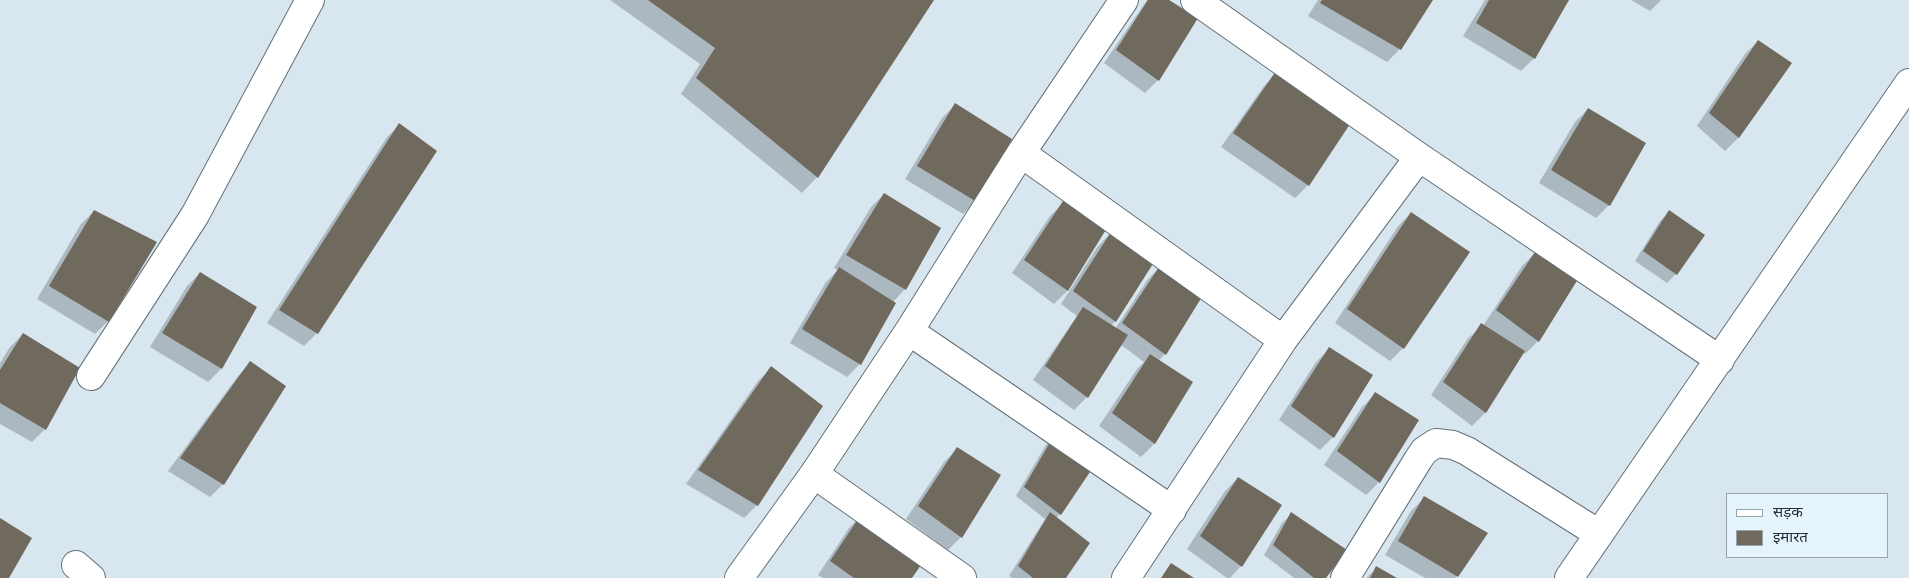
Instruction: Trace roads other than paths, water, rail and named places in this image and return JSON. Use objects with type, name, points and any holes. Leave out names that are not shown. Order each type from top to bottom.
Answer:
[{"type":"street","points":[[91,376],[195,215],[310,0]]},
{"type":"street","points":[[739,578],[814,474],[909,330],[1021,153],[1124,0]]},
{"type":"street","points":[[1194,0],[1419,157],[1720,360]]},
{"type":"street","points":[[1569,578],[1909,83]]},
{"type":"street","points":[[1021,153],[1283,340]]},
{"type":"street","points":[[1126,578],[1283,340],[1419,157]]},
{"type":"street","points":[[909,330],[1172,510]]},
{"type":"street","points":[[1345,578],[1421,455],[1436,443],[1453,445],[1467,451],[1599,534]]},
{"type":"street","points":[[814,474],[962,578]]}]
